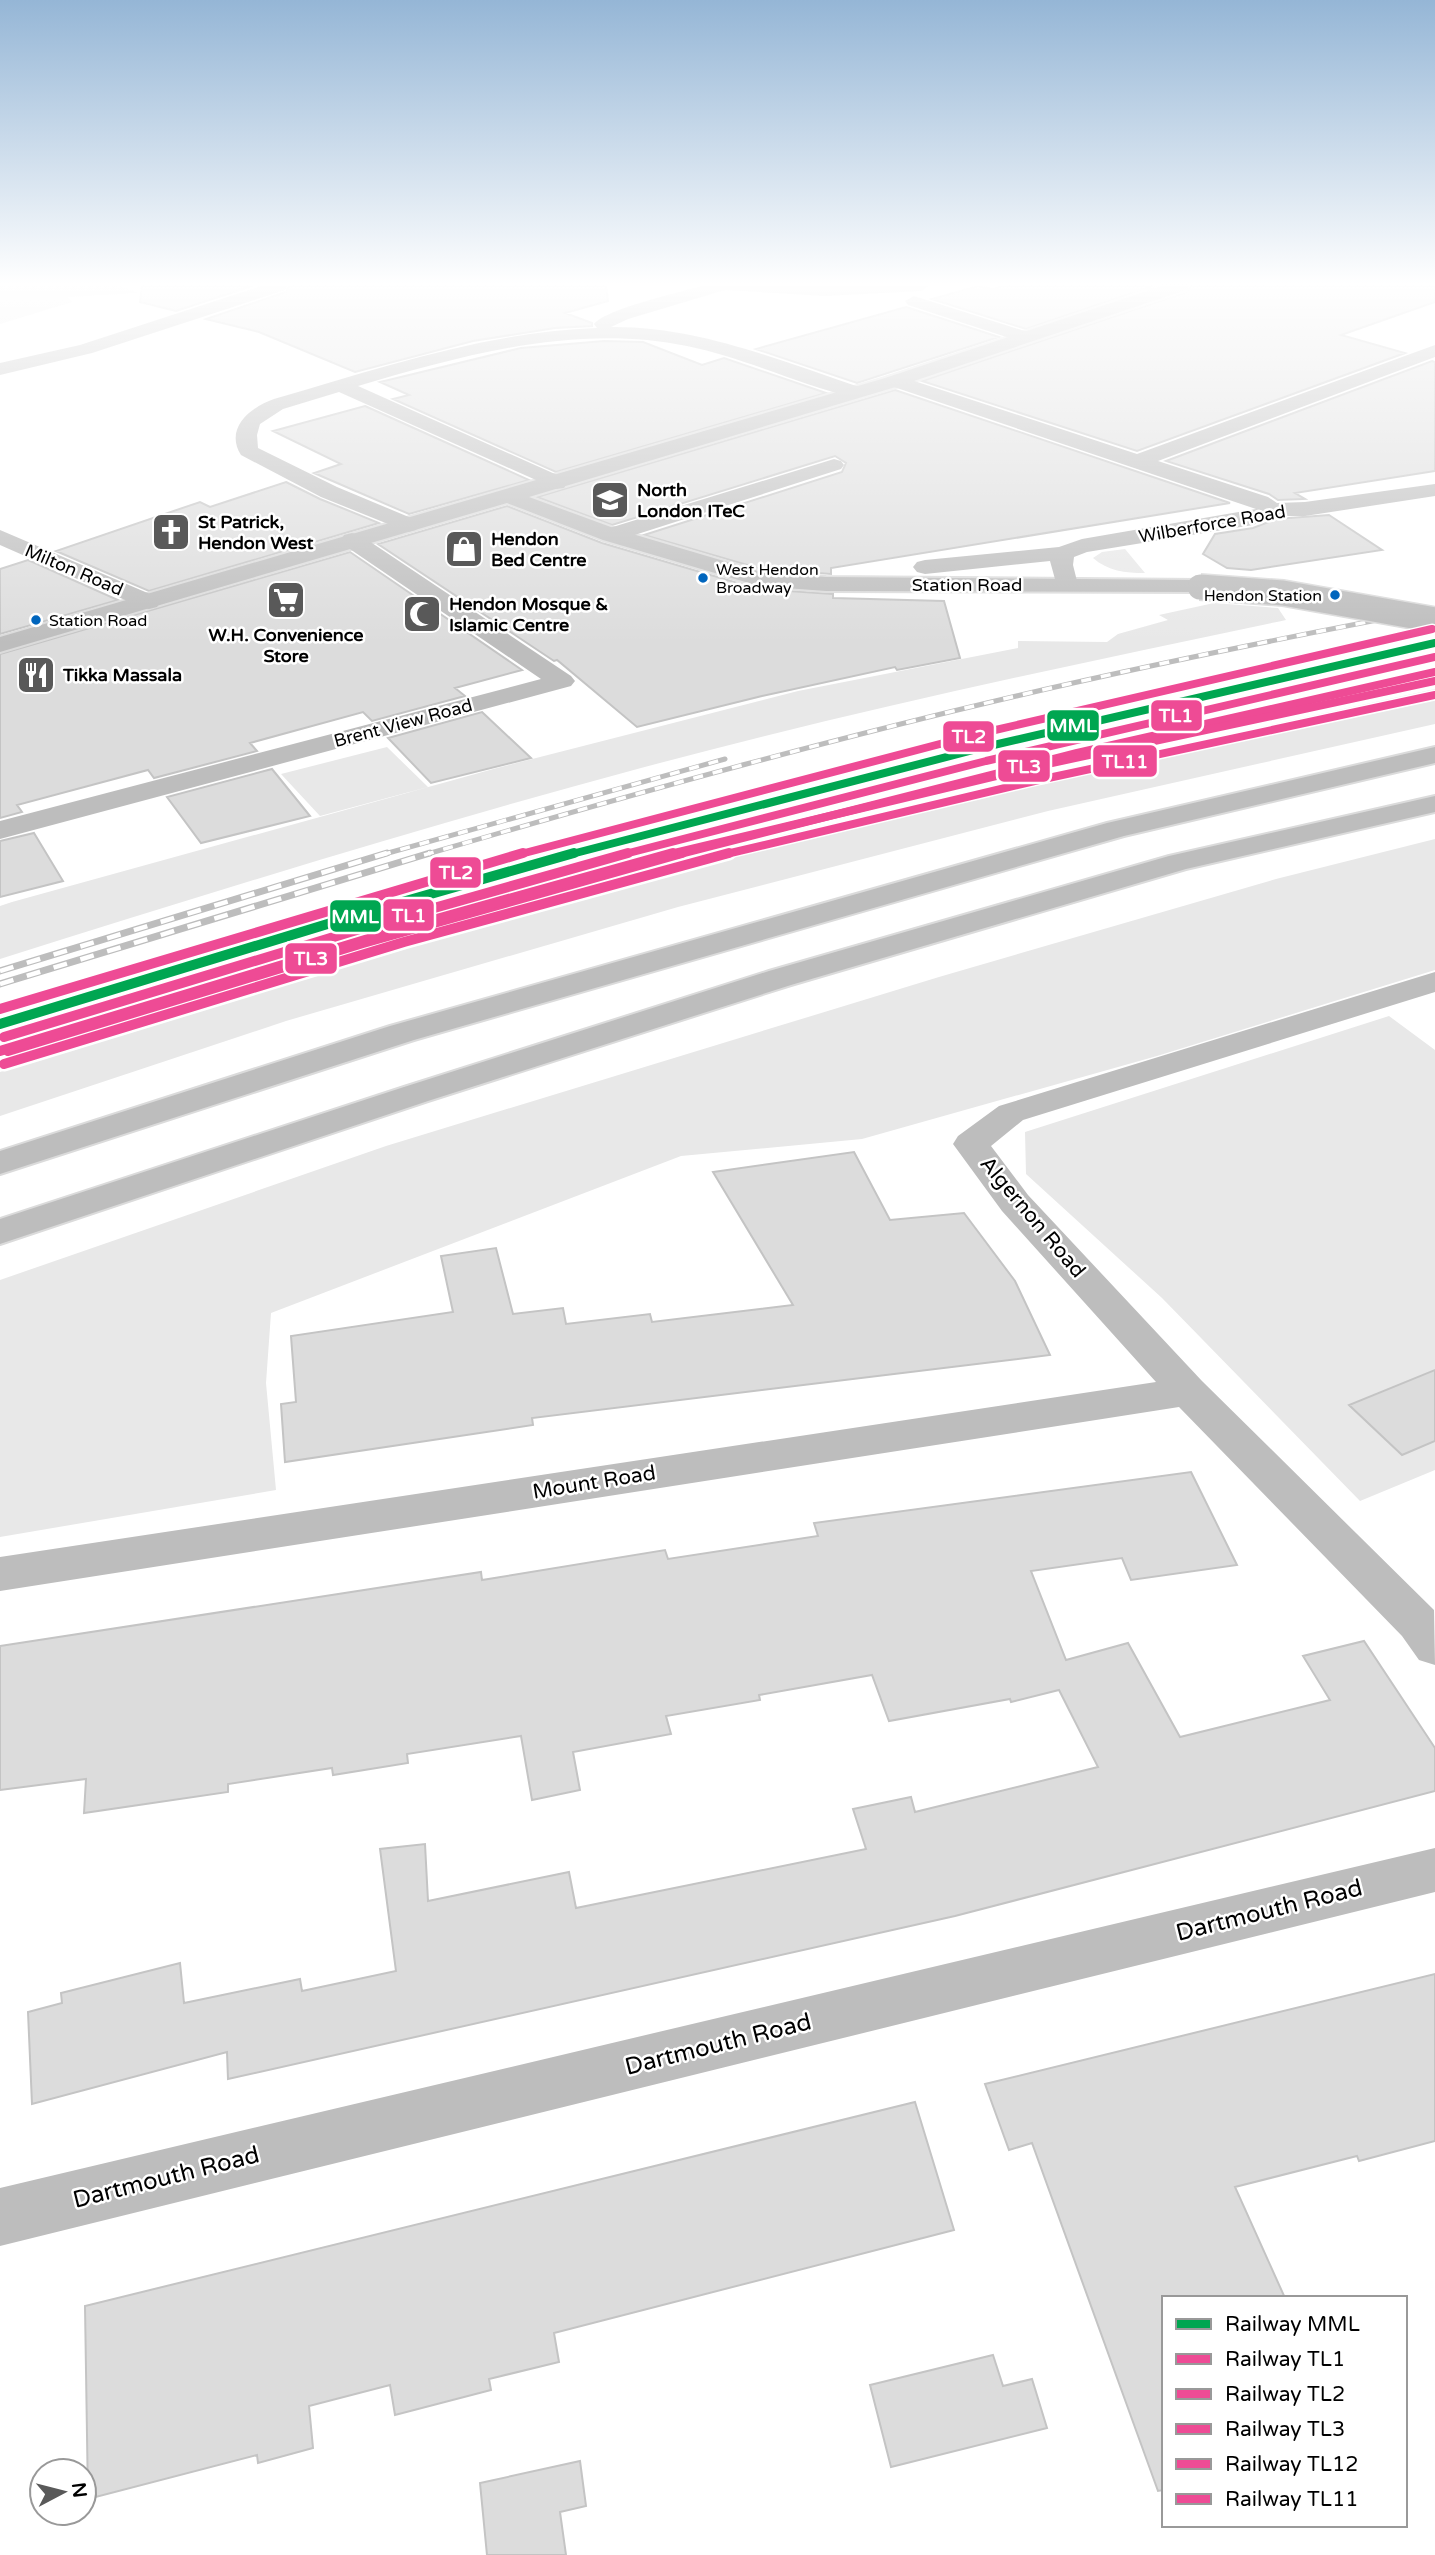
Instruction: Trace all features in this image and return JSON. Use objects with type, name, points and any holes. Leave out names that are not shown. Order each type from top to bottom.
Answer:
[{"type":"main road","points":[[277,405],[265,409],[253,420],[247,433],[248,451],[329,492],[408,525]]},
{"type":"main road","points":[[384,405],[556,483]]},
{"type":"main road","points":[[0,645],[352,540],[510,497],[812,405]]},
{"type":"main road","points":[[969,405],[1260,502],[1272,510]]},
{"type":"main road","points":[[1139,461],[1289,405]]},
{"type":"main road","points":[[611,535],[834,464]]},
{"type":"main road","name":"Wilberforce Road","points":[[925,567],[1063,553],[1082,546],[1253,518],[1272,510],[1305,509],[1435,490]]},
{"type":"main road","name":"Station Road","points":[[510,497],[611,535],[760,579],[826,584],[1200,587],[1283,593],[1435,620]]},
{"type":"main road","name":"Milton Road","points":[[0,537],[149,602]]},
{"type":"main road","name":"Brent View Road","points":[[0,830],[562,681],[352,540]]},
{"type":"main road","points":[[1063,553],[1061,565],[1066,585]]},
{"type":"main road","points":[[0,1163],[402,1033],[1091,836],[1435,755]]},
{"type":"main road","points":[[0,1232],[403,1098],[780,978],[1179,862],[1435,804]]},
{"type":"main road","name":"Algernon Road","points":[[1435,982],[1011,1113],[971,1144],[1015,1203],[1188,1391],[1418,1623],[1435,1647]]},
{"type":"main road","name":"Mount Road","points":[[0,1574],[1188,1391]]},
{"type":"main road","name":"Dartmouth Road","points":[[0,2217],[1435,1870]]},
{"type":"shaded area","points":[[1125,549],[1145,573],[1117,570],[1093,558],[1102,552]]},
{"type":"shaded area","points":[[1214,603],[1278,608],[1286,620],[882,708],[641,768],[399,836],[0,959],[0,906],[12,902],[497,768],[798,691],[1018,648],[1018,641],[1107,642],[1118,634],[1168,620],[1159,615]]},
{"type":"shaded area","points":[[1435,689],[1435,724],[1048,811],[678,907],[286,1021],[0,1116],[0,1072],[344,959],[783,835]]},
{"type":"shaded area","points":[[387,747],[428,787],[320,816],[281,774]]},
{"type":"shaded area","points":[[1435,839],[1435,970],[1157,1056],[862,1139],[681,1156],[271,1313],[266,1383],[276,1490],[0,1537],[0,1280],[386,1146],[939,977],[1276,879]]},
{"type":"shaded area","points":[[1389,1016],[1435,1050],[1435,1470],[1360,1501],[1162,1298],[1026,1174],[1025,1132]]},
{"type":"building","points":[[407,405],[784,405],[556,472]]},
{"type":"building","points":[[844,405],[940,405],[1230,503],[831,568],[831,574],[761,569],[644,535],[842,472],[846,463],[835,456],[612,525],[537,497]]},
{"type":"building","points":[[996,405],[1262,405],[1137,451]]},
{"type":"building","points":[[1314,405],[1435,405],[1435,471],[1295,493],[1305,499],[1278,500],[1269,494],[1166,461]]},
{"type":"building","points":[[365,406],[529,480],[409,514],[314,473],[341,464],[273,431]]},
{"type":"building","points":[[286,482],[379,523],[149,591],[56,551],[200,502],[210,507]]},
{"type":"building","points":[[507,506],[602,543],[758,589],[833,594],[833,598],[944,601],[960,658],[897,670],[895,667],[637,727],[557,660],[554,661],[378,544]]},
{"type":"building","points":[[1329,515],[1382,550],[1251,570],[1227,568],[1203,554],[1215,534],[1253,528],[1276,519]]},
{"type":"building","points":[[350,552],[522,670],[455,688],[465,696],[372,721],[363,712],[250,743],[257,751],[154,778],[148,770],[17,805],[22,812],[0,818],[0,654]]},
{"type":"building","points":[[28,560],[118,600],[0,634],[0,569]]},
{"type":"building","points":[[482,712],[531,758],[431,783],[388,738]]},
{"type":"building","points":[[272,769],[310,816],[201,843],[167,797]]},
{"type":"building","points":[[34,833],[63,881],[0,897],[0,841]]},
{"type":"building","points":[[854,1152],[890,1220],[964,1213],[1015,1281],[1050,1355],[532,1418],[533,1425],[285,1462],[281,1404],[296,1402],[291,1336],[453,1312],[441,1256],[496,1248],[513,1314],[563,1308],[566,1324],[650,1314],[652,1322],[793,1305],[713,1172]]},
{"type":"building","points":[[1435,1370],[1435,1441],[1402,1455],[1349,1405]]},
{"type":"building","points":[[1191,1472],[1237,1565],[1131,1580],[1122,1558],[1031,1571],[1066,1660],[1128,1643],[1180,1737],[1330,1700],[1303,1656],[1364,1641],[1435,1748],[1435,1791],[955,1916],[228,2079],[227,2052],[32,2104],[28,2012],[62,2003],[61,1993],[180,1963],[184,2003],[300,1979],[302,1991],[396,1971],[380,1849],[425,1844],[428,1901],[569,1872],[576,1908],[866,1849],[853,1809],[911,1797],[915,1812],[1098,1767],[1059,1690],[1011,1702],[1010,1699],[889,1721],[872,1675],[759,1695],[760,1700],[666,1716],[671,1734],[573,1752],[580,1790],[532,1800],[521,1736],[407,1754],[408,1763],[333,1775],[332,1768],[228,1784],[228,1792],[84,1813],[86,1779],[0,1790],[0,1646],[481,1572],[482,1580],[665,1550],[668,1559],[818,1536],[814,1523]]},
{"type":"building","points":[[1435,1974],[1435,2141],[1359,2161],[1357,2156],[1235,2187],[1284,2296],[1162,2296],[1162,2490],[1158,2491],[1032,2143],[1009,2150],[985,2084]]},
{"type":"building","points":[[915,2102],[954,2230],[554,2333],[559,2362],[489,2379],[491,2390],[395,2415],[390,2385],[309,2406],[313,2448],[258,2463],[257,2455],[98,2496],[98,2457],[87,2457],[85,2306]]},
{"type":"building","points":[[993,2355],[1003,2386],[1032,2379],[1047,2428],[891,2467],[870,2385]]},
{"type":"building","points":[[580,2461],[586,2506],[560,2512],[566,2555],[487,2555],[480,2483]]},
{"type":"railway","points":[[424,855],[666,786],[910,722],[1163,663],[1435,609]]},
{"type":"railway","points":[[381,855],[725,759]]},
{"type":"railway","points":[[0,971],[387,853]]},
{"type":"railway","points":[[0,984],[430,853]]},
{"type":"rail line","name":"TL2","points":[[0,1009],[353,902],[708,803],[1069,712],[1432,629]]},
{"type":"rail line","name":"MML","points":[[0,1024],[357,915],[716,815],[1075,725],[1435,643]]},
{"type":"rail line","name":"TL1","points":[[4,1037],[360,929],[719,829],[1076,739],[1435,657]]},
{"type":"rail line","name":"TL3","points":[[8,1051],[363,943],[721,843],[1077,753],[1435,672]]},
{"type":"rail line","name":"TL12","points":[[0,1051],[401,929],[643,861],[939,788],[1435,681]]},
{"type":"rail line","name":"TL11","points":[[4,1064],[404,942],[645,875],[1039,780],[1435,695]]},
{"type":"place","name":"North London ITeC","points":[[610,500]]},
{"type":"place","name":"St Patrick, Hendon West","points":[[171,532]]},
{"type":"place","name":"Hendon Bed Centre","points":[[464,549]]},
{"type":"place","name":"West Hendon Broadway","points":[[703,578]]},
{"type":"place","name":"Hendon Station","points":[[1335,595]]},
{"type":"place","name":"W.H. Convenience Store","points":[[286,600]]},
{"type":"place","name":"Hendon Mosque & Islamic Centre","points":[[422,614]]},
{"type":"place","name":"Station Road","points":[[36,620]]},
{"type":"place","name":"Tikka Massala","points":[[36,675]]}]
